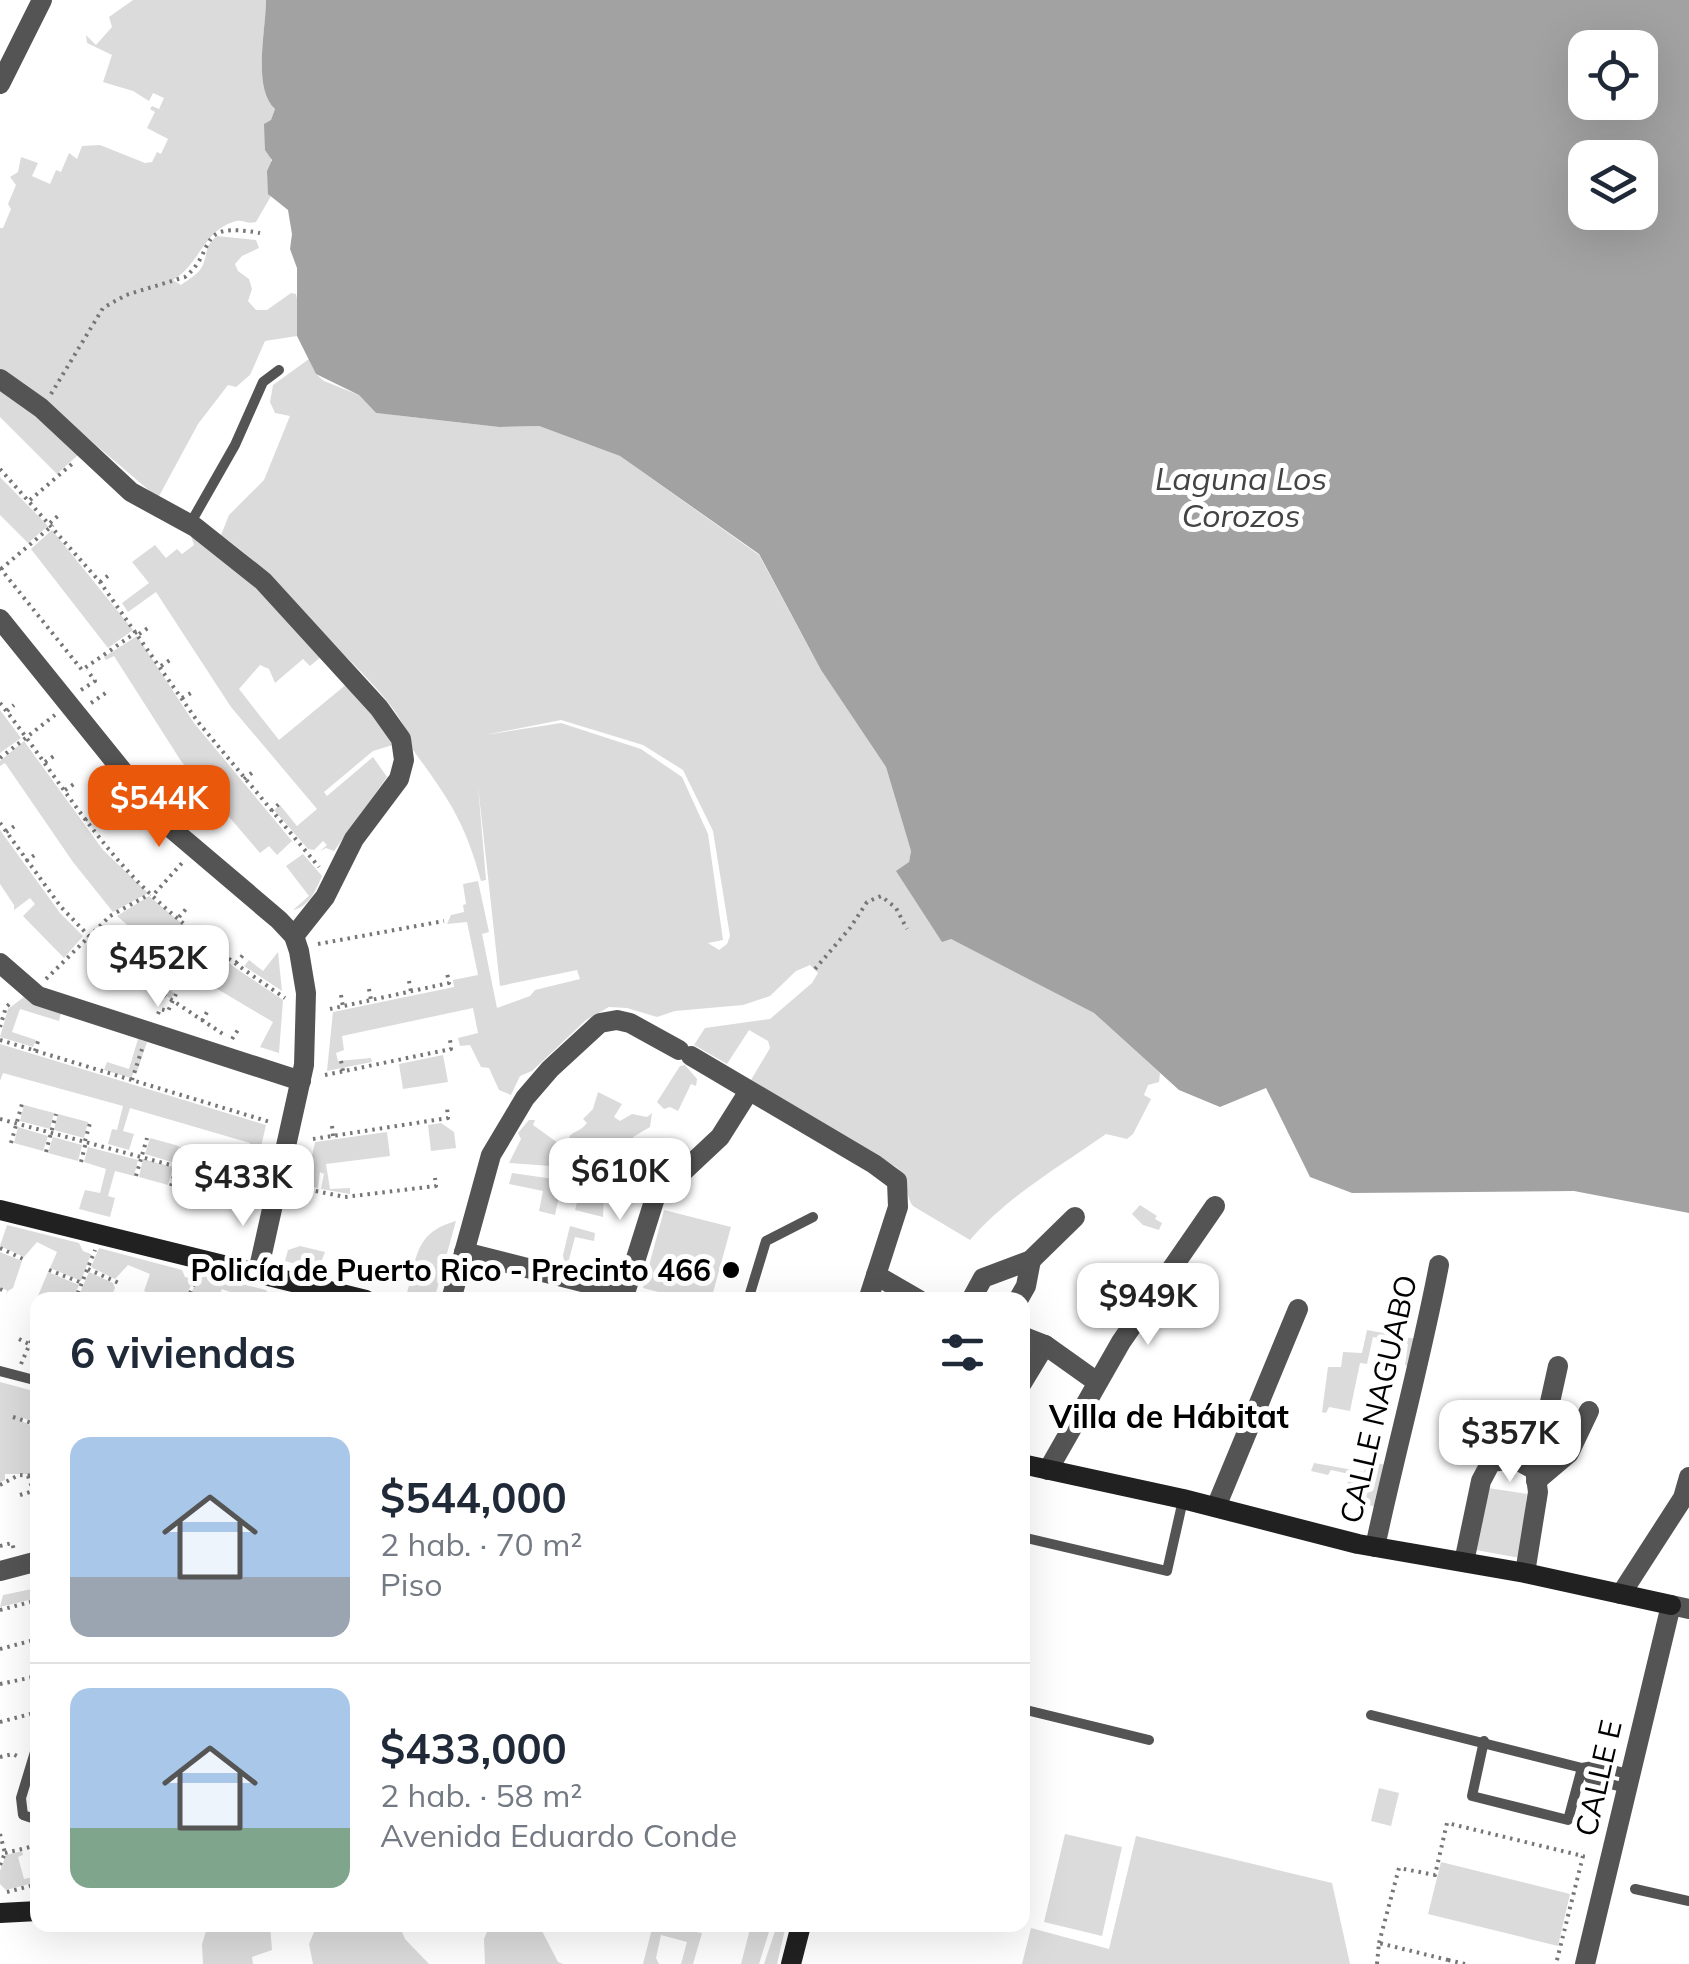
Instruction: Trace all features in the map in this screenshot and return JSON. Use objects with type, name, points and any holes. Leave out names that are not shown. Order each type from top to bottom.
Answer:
[{"type":"street","points":[[3,71],[42,0]]},
{"type":"street","points":[[0,379],[41,408],[131,492],[190,524],[263,581],[379,708],[403,746],[399,779],[354,839],[325,897],[294,936]]},
{"type":"street","points":[[0,619],[78,700],[173,830],[294,936],[306,993],[302,1081],[258,1272]]},
{"type":"street","points":[[0,963],[38,996],[302,1081]]},
{"type":"street","points":[[453,1292],[492,1155],[525,1098],[583,1036],[600,1023],[616,1020],[630,1023],[685,1053],[852,1150],[897,1181],[898,1207],[871,1292]]},
{"type":"street","points":[[464,1252],[626,1290],[655,1198],[720,1137],[749,1091]]},
{"type":"street","points":[[1048,1470],[1121,1342],[1215,1206]]},
{"type":"street","points":[[0,1210],[335,1292]]},
{"type":"street","points":[[975,1292],[983,1278],[1031,1260],[1074,1217]]},
{"type":"street","points":[[1023,1292],[1031,1260]]},
{"type":"street","name":"CALLE NAGUABO","points":[[1374,1548],[1401,1426],[1424,1348],[1439,1264]]},
{"type":"street","points":[[876,1275],[905,1292]]},
{"type":"street","points":[[1216,1507],[1298,1309]]},
{"type":"street","points":[[1030,1339],[1045,1345],[1097,1382]]},
{"type":"street","points":[[1030,1370],[1045,1345]]},
{"type":"street","points":[[1524,1574],[1538,1492],[1536,1476],[1558,1366]]},
{"type":"street","points":[[1536,1476],[1569,1453],[1589,1411]]},
{"type":"street","points":[[1464,1562],[1481,1481],[1491,1462],[1515,1459],[1536,1476]]},
{"type":"street","points":[[1030,1466],[1183,1499],[1374,1548],[1464,1562],[1680,1608]]},
{"type":"street","points":[[1621,1594],[1683,1498],[1689,1477]]},
{"type":"street","points":[[0,1571],[30,1564]]},
{"type":"street","name":"CALLE E","points":[[1585,1964],[1628,1781],[1680,1608]]},
{"type":"street","points":[[0,1914],[30,1912]]},
{"type":"street","points":[[791,1964],[799,1932]]},
{"type":"lane","points":[[190,524],[235,445],[262,382],[278,370]]},
{"type":"lane","points":[[750,1292],[766,1241],[813,1217]]},
{"type":"lane","points":[[0,1371],[30,1379]]},
{"type":"lane","points":[[1030,1539],[1167,1571],[1183,1499]]},
{"type":"lane","points":[[1030,1711],[1148,1740]]},
{"type":"lane","points":[[1372,1715],[1582,1768],[1594,1766],[1628,1781]]},
{"type":"lane","points":[[1484,1741],[1472,1796],[1568,1820],[1582,1768]]},
{"type":"lane","points":[[30,1770],[20,1804],[24,1814],[30,1817]]},
{"type":"lane","points":[[1635,1888],[1689,1901]]},
{"type":"path","points":[[46,402],[103,308],[126,295],[185,277],[193,271],[207,240],[214,236],[234,230],[260,233]]},
{"type":"path","points":[[30,500],[86,451]]},
{"type":"path","points":[[0,469],[76,552],[221,750],[325,874]]},
{"type":"path","points":[[8,477],[13,471]]},
{"type":"path","points":[[58,515],[0,569],[80,668],[86,668],[148,628]]},
{"type":"path","points":[[76,552],[82,547]]},
{"type":"path","points":[[100,582],[109,575]]},
{"type":"path","points":[[161,666],[170,660]]},
{"type":"path","points":[[0,758],[78,700],[95,681],[86,668]]},
{"type":"path","points":[[78,700],[106,692]]},
{"type":"path","points":[[182,698],[192,693]]},
{"type":"path","points":[[0,703],[85,820],[127,870],[179,918],[285,998]]},
{"type":"path","points":[[6,711],[14,705]]},
{"type":"path","points":[[221,750],[229,744]]},
{"type":"path","points":[[45,762],[54,756]]},
{"type":"path","points":[[244,779],[253,772]]},
{"type":"path","points":[[65,790],[74,784]]},
{"type":"path","points":[[271,811],[279,804]]},
{"type":"path","points":[[85,820],[94,814]]},
{"type":"path","points":[[0,823],[61,907],[116,964],[240,1044]]},
{"type":"path","points":[[6,832],[16,825]]},
{"type":"path","points":[[26,861],[36,854]]},
{"type":"path","points":[[44,982],[110,916],[153,894],[189,856]]},
{"type":"path","points":[[815,969],[850,928],[866,902],[881,896],[889,900],[907,929]]},
{"type":"path","points":[[179,918],[186,909]]},
{"type":"path","points":[[318,944],[444,921]]},
{"type":"path","points":[[207,940],[214,932]]},
{"type":"path","points":[[236,963],[243,954]]},
{"type":"path","points":[[116,964],[121,958]]},
{"type":"path","points":[[330,1009],[450,983],[447,973]]},
{"type":"path","points":[[408,981],[411,992]]},
{"type":"path","points":[[369,990],[371,1000]]},
{"type":"path","points":[[132,1080],[153,1014],[158,1015],[160,1009],[168,1011],[176,994]]},
{"type":"path","points":[[0,1023],[6,1007],[21,995]]},
{"type":"path","points":[[341,995],[343,1007]]},
{"type":"path","points":[[202,1021],[207,1012]]},
{"type":"path","points":[[232,1040],[238,1030]]},
{"type":"path","points":[[0,1040],[270,1122]]},
{"type":"path","points":[[325,1075],[452,1048],[450,1040]]},
{"type":"path","points":[[34,1050],[38,1041]]},
{"type":"path","points":[[68,1061],[71,1051]]},
{"type":"path","points":[[341,1061],[342,1071]]},
{"type":"path","points":[[102,1071],[105,1062]]},
{"type":"path","points":[[160,1088],[162,1080]]},
{"type":"path","points":[[194,1099],[197,1090]]},
{"type":"path","points":[[226,1109],[229,1100]]},
{"type":"path","points":[[11,1143],[22,1104]]},
{"type":"path","points":[[313,1140],[448,1118],[447,1108]]},
{"type":"path","points":[[46,1152],[56,1114]]},
{"type":"path","points":[[406,1115],[408,1124]]},
{"type":"path","points":[[0,1119],[256,1188]]},
{"type":"path","points":[[368,1121],[369,1130]]},
{"type":"path","points":[[81,1162],[90,1123]]},
{"type":"path","points":[[332,1126],[333,1136]]},
{"type":"path","points":[[136,1176],[147,1138]]},
{"type":"path","points":[[170,1186],[182,1147]]},
{"type":"path","points":[[206,1195],[216,1157]]},
{"type":"path","points":[[301,1188],[357,1196],[436,1186],[435,1178]]},
{"type":"path","points":[[319,1192],[320,1182]]},
{"type":"path","points":[[396,1183],[396,1191]]},
{"type":"path","points":[[356,1188],[357,1196]]},
{"type":"path","points":[[78,1292],[97,1245]]},
{"type":"path","points":[[0,1248],[24,1259]]},
{"type":"path","points":[[88,1269],[120,1284]]},
{"type":"path","points":[[49,1270],[82,1283]]},
{"type":"path","points":[[191,1292],[200,1271]]},
{"type":"path","points":[[0,1289],[8,1292]]},
{"type":"path","points":[[19,1339],[29,1344],[21,1364]]},
{"type":"path","points":[[13,1417],[30,1422]]},
{"type":"path","points":[[0,1485],[19,1475],[28,1476],[30,1482]]},
{"type":"path","points":[[20,1495],[30,1492]]},
{"type":"path","points":[[0,1546],[12,1543]]},
{"type":"path","points":[[5,1618],[2,1610],[30,1602]]},
{"type":"path","points":[[24,1604],[27,1612]]},
{"type":"path","points":[[0,1649],[30,1638]]},
{"type":"path","points":[[9,1690],[3,1683],[30,1678]]},
{"type":"path","points":[[0,1722],[30,1714]]},
{"type":"path","points":[[1377,1964],[1400,1868],[1435,1876],[1448,1823],[1583,1856],[1556,1964]]},
{"type":"path","points":[[0,1834],[5,1853],[0,1865]]},
{"type":"path","points":[[5,1853],[30,1848]]},
{"type":"path","points":[[6,1892],[30,1886]]},
{"type":"path","points":[[1379,1943],[1465,1964]]},
{"type":"shaded area","points":[[133,0],[266,0],[262,73],[268,100],[275,109],[271,120],[271,196],[256,222],[236,221],[223,227],[173,280],[181,285],[198,272],[217,236],[256,240],[259,248],[235,264],[249,279],[252,289],[248,301],[256,310],[267,310],[291,293],[296,294],[299,310],[297,336],[265,341],[250,375],[236,387],[228,385],[198,424],[158,498],[22,382],[0,370],[0,228],[11,209],[8,204],[16,185],[10,177],[18,172],[21,157],[38,163],[32,176],[50,184],[56,170],[61,172],[69,153],[77,159],[82,146],[100,145],[145,163],[152,162],[157,152],[161,154],[168,139],[147,128],[155,112],[150,109],[159,109],[164,98],[153,93],[149,101],[133,91],[103,82],[112,55],[87,43],[86,35],[96,45],[112,27],[109,17]]},
{"type":"shaded area","points":[[309,359],[324,381],[359,395],[376,413],[499,427],[539,426],[620,456],[759,555],[821,670],[886,767],[911,851],[909,862],[951,939],[1094,1013],[1160,1073],[1159,1082],[1148,1085],[1144,1095],[1151,1099],[1133,1134],[1127,1139],[1106,1134],[1017,1196],[970,1240],[913,1206],[896,1167],[751,1080],[770,1048],[768,1041],[749,1030],[727,1064],[694,1045],[705,1028],[770,1019],[812,983],[818,973],[810,965],[796,971],[770,996],[743,1005],[675,1011],[657,1017],[609,1007],[586,1020],[532,1071],[520,1076],[511,1095],[499,1090],[489,1068],[481,1067],[470,1045],[460,1046],[458,1038],[478,1033],[473,1008],[342,1036],[344,1050],[336,1053],[338,1061],[371,1058],[372,1062],[327,1071],[333,1012],[454,987],[453,980],[478,975],[467,922],[447,924],[451,915],[464,912],[463,884],[478,881],[489,932],[482,934],[497,1008],[530,996],[535,990],[580,979],[577,970],[500,986],[478,786],[486,880],[481,881],[454,812],[413,750],[392,707],[280,586],[221,535],[229,515],[264,480],[290,416],[275,413],[270,402],[273,385]],"holes":[[[561,720],[643,745],[683,770],[713,831],[730,936],[719,950],[708,943],[723,940],[708,834],[682,777],[641,749],[561,723],[485,735]]]},
{"type":"shaded area","points":[[0,385],[36,411],[78,455],[57,474],[0,417]]},
{"type":"shaded area","points":[[0,477],[48,526],[28,543],[0,515]]},
{"type":"shaded area","points":[[52,530],[133,630],[108,648],[31,549]]},
{"type":"shaded area","points":[[191,536],[251,581],[323,655],[310,666],[303,659],[275,683],[269,669],[260,665],[239,689],[279,740],[348,683],[396,744],[373,751],[324,792],[327,796],[373,757],[387,777],[334,851],[320,851],[327,845],[323,841],[314,850],[308,849],[274,810],[280,805],[297,826],[317,809],[231,707],[156,592],[128,612],[122,603],[149,583],[132,562],[155,545],[166,558],[177,549],[182,554],[194,545]]},
{"type":"shaded area","points":[[137,636],[194,723],[292,841],[277,855],[269,846],[260,853],[181,761],[114,656],[106,660],[104,657]]},
{"type":"shaded area","points":[[0,710],[21,738],[0,753]]},
{"type":"shaded area","points":[[24,741],[103,850],[148,893],[113,912],[73,862],[5,763],[0,766],[0,761]]},
{"type":"shaded area","points":[[0,830],[60,913],[83,936],[64,958],[23,916],[35,904],[30,898],[14,910],[0,884]]},
{"type":"shaded area","points":[[303,854],[322,876],[308,902],[293,910],[309,896],[286,866]]},
{"type":"shaded area","points":[[149,896],[234,967],[283,1000],[279,1053],[260,1047],[273,1022],[167,959],[154,980],[174,993],[171,999],[144,980],[163,956],[117,916]]},
{"type":"shaded area","points":[[278,952],[282,991],[244,966],[249,960],[263,971]]},
{"type":"shaded area","points":[[24,997],[61,1013],[59,1021],[20,1009],[12,1032],[36,1040],[33,1047],[0,1037],[8,1009]]},
{"type":"shaded area","points":[[138,1039],[147,1042],[137,1072],[131,1078],[104,1070],[107,1062],[129,1069]]},
{"type":"shaded area","points":[[0,1044],[266,1125],[253,1182],[216,1173],[219,1158],[244,1164],[250,1143],[130,1108],[123,1131],[134,1134],[129,1150],[108,1144],[112,1129],[117,1130],[123,1106],[3,1073],[0,1081]]},
{"type":"shaded area","points":[[443,1055],[448,1082],[403,1089],[399,1064]]},
{"type":"shaded area","points":[[685,1065],[697,1079],[696,1086],[691,1084],[678,1111],[664,1109],[657,1102],[680,1066]]},
{"type":"shaded area","points":[[598,1092],[622,1104],[614,1117],[620,1121],[632,1114],[647,1117],[652,1113],[650,1127],[633,1137],[636,1151],[648,1155],[647,1171],[626,1166],[606,1182],[576,1180],[571,1190],[560,1191],[555,1215],[539,1211],[543,1191],[509,1184],[512,1173],[554,1179],[565,1167],[509,1163],[521,1139],[518,1133],[529,1120],[535,1120],[533,1125],[569,1151],[570,1135],[587,1123],[583,1119],[593,1109]]},
{"type":"shaded area","points":[[24,1105],[54,1113],[50,1129],[20,1121]]},
{"type":"shaded area","points":[[58,1114],[88,1122],[84,1138],[54,1130]]},
{"type":"shaded area","points":[[441,1123],[454,1132],[456,1148],[431,1151],[428,1125]]},
{"type":"shaded area","points":[[18,1127],[48,1136],[43,1151],[14,1143]]},
{"type":"shaded area","points":[[387,1132],[390,1156],[326,1164],[330,1189],[350,1188],[350,1194],[321,1189],[324,1174],[320,1172],[318,1188],[306,1185],[315,1142]]},
{"type":"shaded area","points":[[53,1137],[82,1145],[78,1161],[48,1153]]},
{"type":"shaded area","points":[[150,1138],[179,1146],[175,1163],[145,1154]]},
{"type":"shaded area","points":[[88,1147],[138,1160],[134,1176],[115,1171],[108,1196],[115,1198],[110,1217],[79,1209],[85,1190],[100,1193],[106,1169],[84,1162]]},
{"type":"shaded area","points":[[184,1148],[213,1156],[209,1172],[179,1164]]},
{"type":"shaded area","points":[[143,1159],[173,1167],[168,1185],[139,1177]]},
{"type":"shaded area","points":[[178,1169],[209,1177],[203,1194],[173,1186]]},
{"type":"shaded area","points":[[213,1179],[251,1190],[247,1206],[209,1195]]},
{"type":"shaded area","points":[[579,1195],[604,1197],[603,1217],[575,1210]]},
{"type":"shaded area","points":[[1140,1205],[1157,1216],[1155,1219],[1162,1223],[1159,1230],[1143,1225],[1132,1214]]},
{"type":"shaded area","points":[[664,1210],[731,1227],[713,1292],[659,1292],[643,1288]]},
{"type":"shaded area","points":[[456,1221],[436,1292],[407,1292],[420,1248],[432,1232]]},
{"type":"shaded area","points":[[7,1225],[79,1243],[83,1251],[91,1254],[81,1281],[50,1268],[57,1252],[37,1242],[24,1257],[0,1246]]},
{"type":"shaded area","points":[[570,1226],[595,1233],[594,1241],[575,1237],[565,1267],[563,1255]]},
{"type":"shaded area","points":[[300,1246],[325,1252],[318,1270],[285,1261],[288,1250]]},
{"type":"shaded area","points":[[99,1248],[182,1270],[185,1277],[194,1279],[188,1292],[146,1292],[150,1274],[128,1265],[115,1279],[91,1267]]},
{"type":"shaded area","points":[[0,1252],[22,1261],[13,1288],[8,1291],[0,1287]]},
{"type":"shaded area","points":[[48,1272],[79,1285],[76,1292],[40,1292]]},
{"type":"shaded area","points":[[89,1272],[113,1283],[115,1288],[113,1292],[80,1292]]},
{"type":"shaded area","points":[[200,1274],[267,1292],[222,1289],[192,1292]]},
{"type":"shaded area","points":[[1367,1330],[1416,1339],[1410,1367],[1405,1365],[1408,1344],[1373,1337],[1367,1364],[1360,1363],[1350,1411],[1329,1407],[1326,1413],[1322,1412],[1328,1367],[1341,1367],[1343,1352],[1362,1353]]},
{"type":"shaded area","points":[[0,1382],[30,1390],[30,1420],[21,1421],[30,1425],[30,1474],[5,1474],[5,1480],[0,1482]]},
{"type":"shaded area","points":[[1367,1461],[1386,1465],[1377,1507],[1345,1500],[1349,1474],[1311,1471],[1314,1463],[1364,1472]]},
{"type":"shaded area","points":[[1488,1488],[1527,1494],[1520,1558],[1476,1550]]},
{"type":"shaded area","points":[[30,1589],[30,1600],[0,1607],[3,1595]]},
{"type":"shaded area","points":[[1379,1788],[1399,1793],[1391,1826],[1371,1821]]},
{"type":"shaded area","points":[[1065,1834],[1122,1847],[1102,1936],[1044,1922]]},
{"type":"shaded area","points":[[1136,1836],[1332,1883],[1350,1964],[1022,1964],[1031,1928],[1109,1949]]},
{"type":"shaded area","points":[[22,1851],[23,1855],[18,1857],[24,1879],[30,1878],[30,1884],[6,1890],[0,1884],[6,1855]]},
{"type":"shaded area","points":[[1441,1862],[1570,1894],[1558,1946],[1428,1914]]},
{"type":"shaded area","points":[[206,1932],[271,1932],[272,1950],[252,1957],[253,1964],[203,1964]]},
{"type":"shaded area","points":[[314,1932],[402,1932],[429,1964],[313,1964],[309,1944]]},
{"type":"shaded area","points":[[487,1932],[543,1932],[558,1962],[563,1964],[485,1964]]},
{"type":"shaded area","points":[[651,1932],[702,1933],[693,1964],[681,1964],[687,1942],[661,1935],[656,1958],[659,1964],[643,1964]]},
{"type":"shaded area","points":[[749,1932],[769,1932],[759,1964],[741,1964]]},
{"type":"shaded area","points":[[775,1932],[784,1932],[777,1964],[764,1964]]},
{"type":"water","name":"Laguna Los Corozos","points":[[266,0],[1689,0],[1689,1213],[1574,1191],[1352,1193],[1310,1177],[1266,1088],[1220,1107],[1179,1090],[1094,1013],[951,939],[942,942],[896,871],[909,862],[911,851],[886,767],[821,670],[759,554],[620,456],[539,426],[499,427],[376,413],[359,395],[316,374],[297,336],[297,268],[290,249],[288,210],[268,194],[267,171],[272,160],[265,150],[264,124],[271,120],[275,109],[264,87]]},
{"type":"place","name":"Policía de Puerto Rico - Precinto 466","points":[[731,1270]]},
{"type":"district","name":"Villa de Hábitat","points":[[1169,1416]]}]
